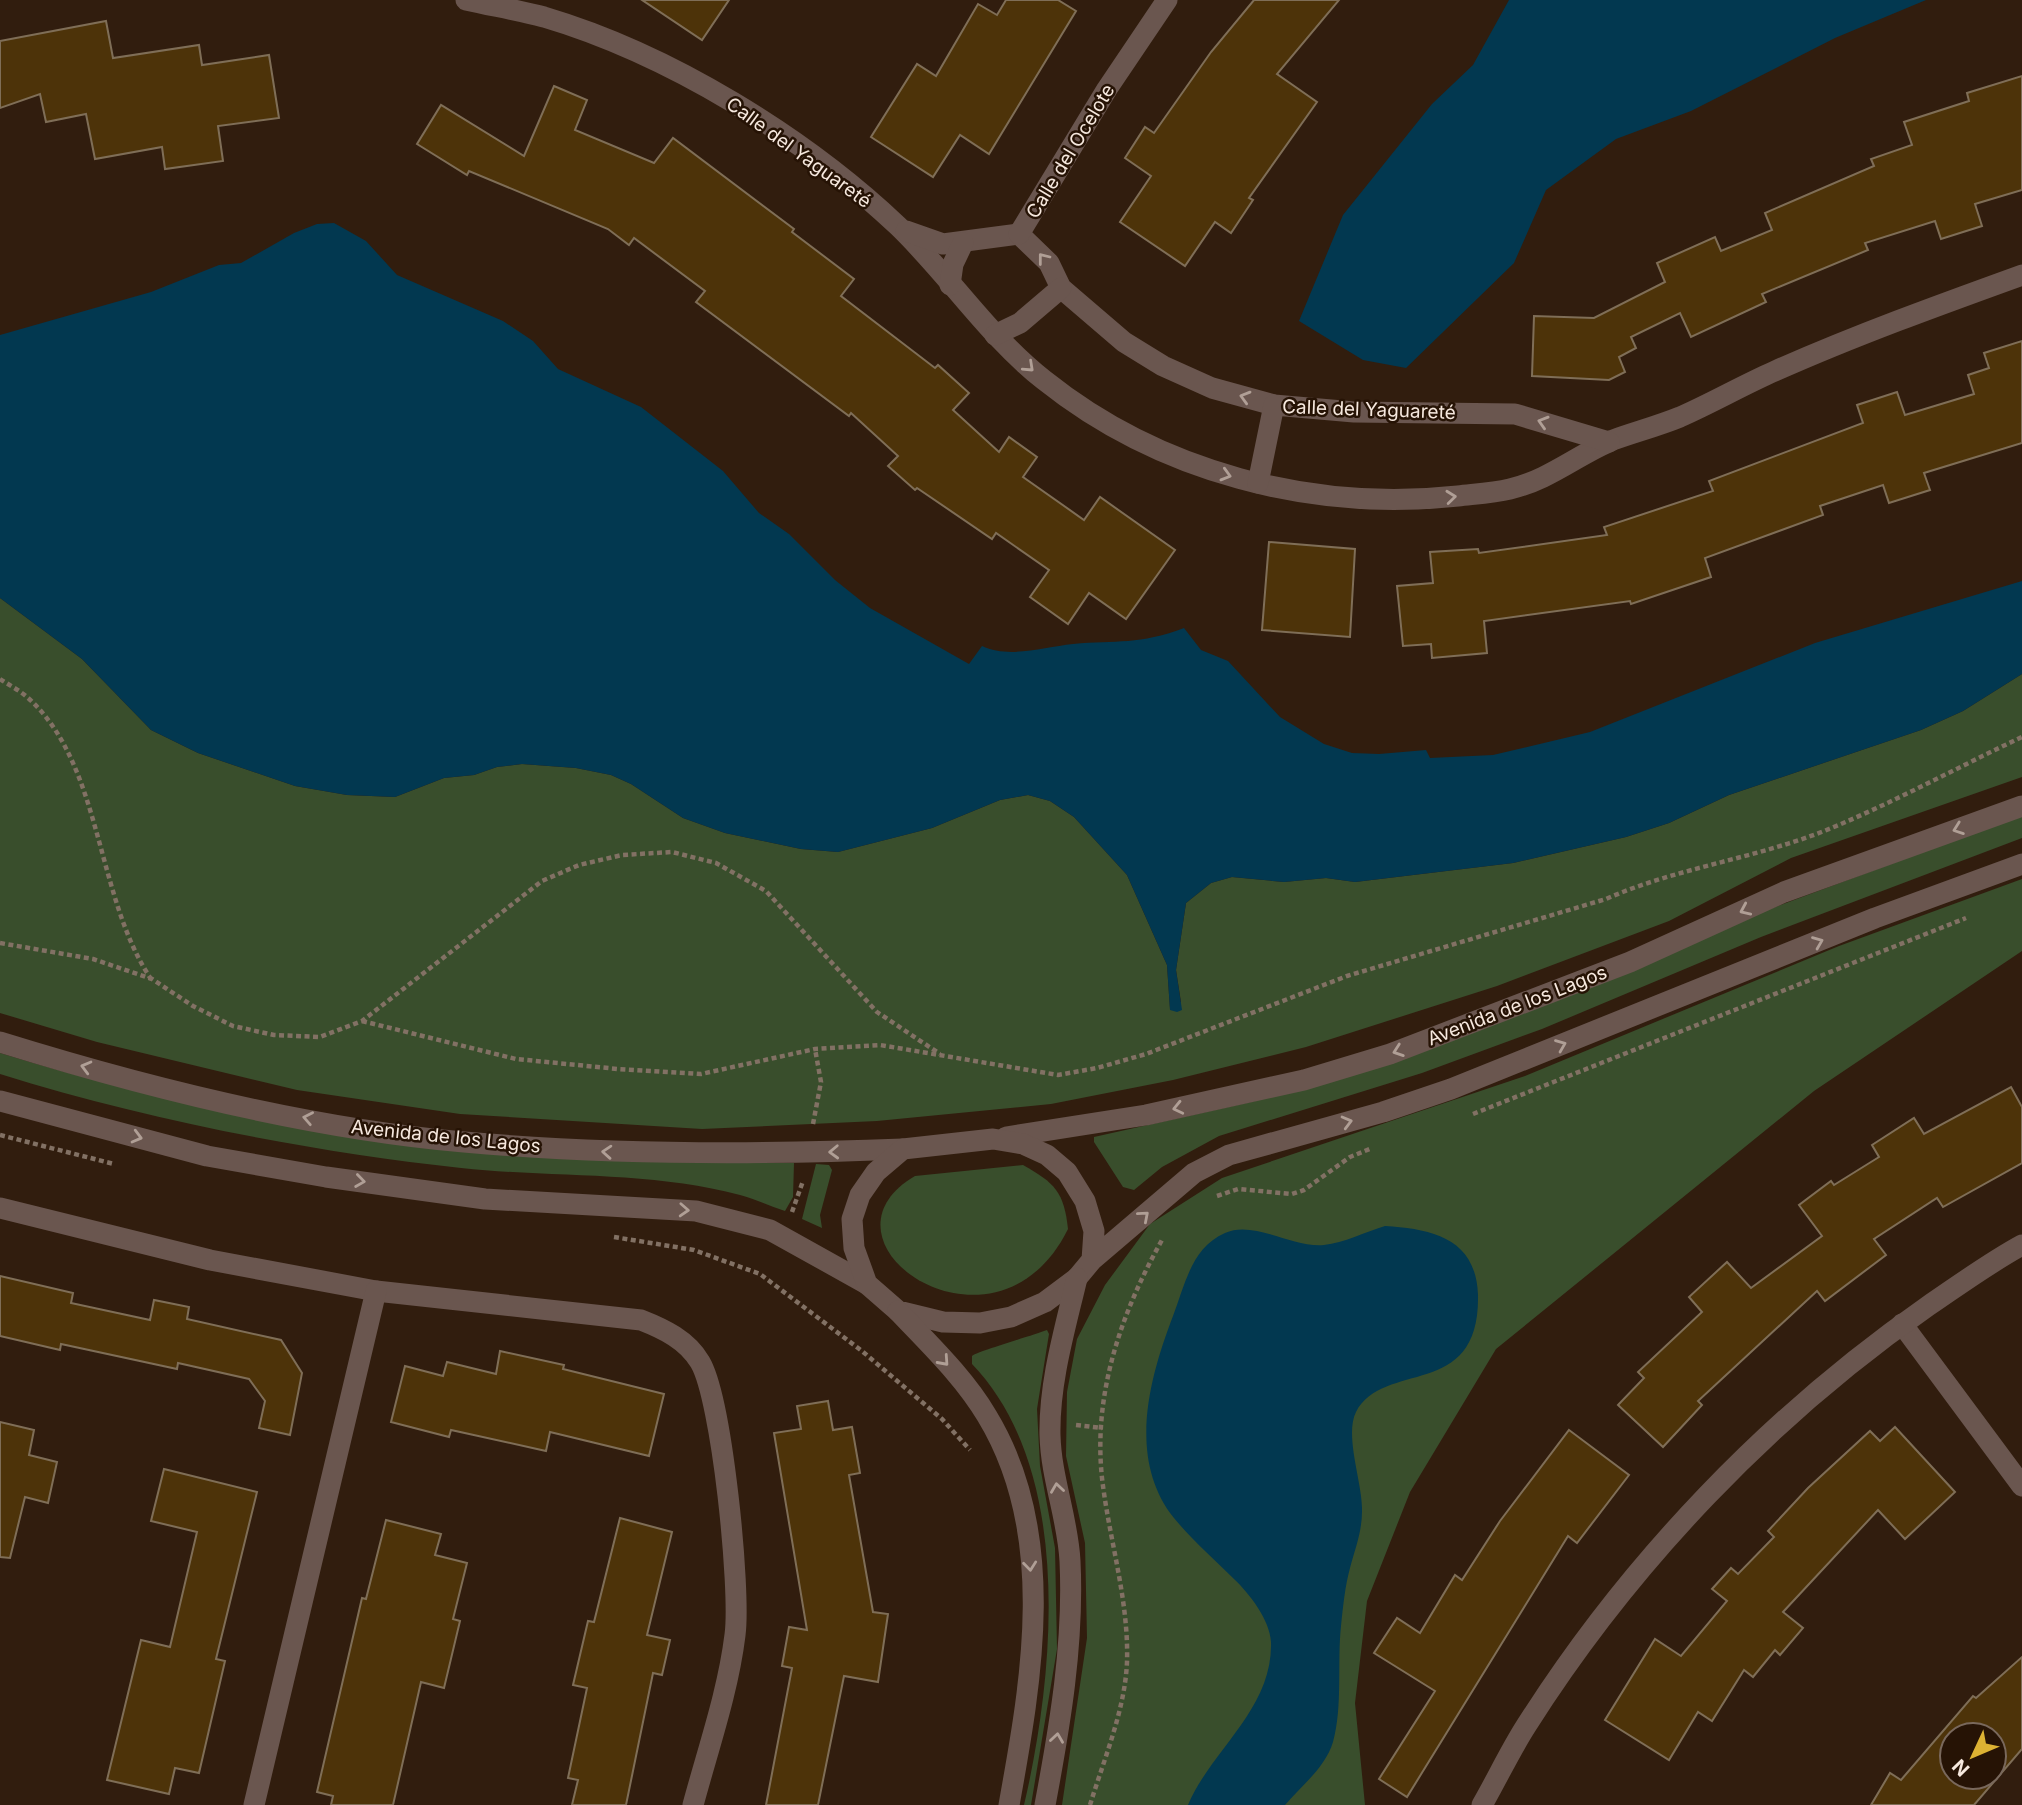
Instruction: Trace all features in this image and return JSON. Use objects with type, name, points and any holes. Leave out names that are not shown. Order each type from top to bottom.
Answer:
[{"type":"street","name":"Calle del Yaguareté","points":[[466,0],[547,9],[693,79],[751,112],[899,227],[995,335],[1041,378],[1121,432],[1174,458],[1258,483],[1345,498],[1416,500],[1506,491],[1538,481],[1609,442],[1680,417],[1774,372],[1899,319],[2022,275]]},
{"type":"street","name":"Calle del Ocelote","points":[[899,227],[925,240],[943,244],[1019,234],[1107,89],[1167,0]]},
{"type":"street","name":"Calle del Yaguareté","points":[[1019,234],[1049,263],[1061,288],[1124,341],[1163,366],[1212,388],[1274,405],[1354,412],[1515,414],[1609,442]]},
{"type":"street","points":[[950,285],[953,264],[963,243]]},
{"type":"street","points":[[995,335],[1020,323],[1061,288]]},
{"type":"street","points":[[1258,483],[1274,405]]},
{"type":"street","name":"Avenida de los Lagos","points":[[993,1139],[1146,1115],[1304,1080],[1390,1054],[1630,962],[1784,892],[2022,806]]},
{"type":"street","points":[[898,1311],[943,1322],[980,1323],[1011,1317],[1045,1302],[1077,1278],[1093,1260],[1194,1173],[1229,1155],[1383,1112],[1451,1089],[1875,918],[2022,864]]},
{"type":"street","name":"Avenida de los Lagos","points":[[0,1042],[180,1092],[326,1122],[462,1142],[618,1152],[736,1155],[902,1149]]},
{"type":"street","points":[[0,1101],[207,1156],[326,1177],[485,1199],[696,1211],[770,1230],[867,1284],[898,1311],[956,1374],[987,1416],[1014,1470],[1026,1527],[1034,1602],[1033,1657],[1009,1805]]},
{"type":"street","points":[[867,1284],[854,1248],[852,1219],[860,1195],[876,1172],[902,1149],[993,1139],[1023,1144],[1047,1155],[1067,1172],[1085,1201],[1094,1231],[1093,1260]]},
{"type":"street","points":[[0,1208],[210,1260],[376,1292],[641,1320],[664,1329],[684,1343],[701,1363],[712,1399],[730,1511],[736,1633],[728,1675],[694,1805]]},
{"type":"street","points":[[1482,1805],[1526,1727],[1588,1637],[1663,1546],[1750,1452],[1820,1387],[1902,1324],[1996,1259],[2022,1245]]},
{"type":"street","points":[[1045,1805],[1065,1684],[1069,1617],[1070,1560],[1050,1436],[1053,1386],[1077,1278]]},
{"type":"street","points":[[254,1805],[376,1292]]},
{"type":"street","points":[[1902,1324],[2022,1486]]},
{"type":"path","points":[[0,679],[27,696],[52,725],[78,774],[108,881],[134,954],[152,979]]},
{"type":"path","points":[[362,1021],[516,1059],[646,1071],[701,1074],[815,1049],[880,1045],[1058,1075],[1097,1069],[1225,1025],[1347,976],[1606,899],[1641,883],[1726,862],[1824,831],[2022,737]]},
{"type":"path","points":[[0,943],[93,959],[152,979],[193,1006],[233,1026],[274,1035],[320,1037],[362,1021],[542,881],[579,865],[622,855],[672,852],[716,863],[766,891],[877,1012],[943,1056]]},
{"type":"path","points":[[0,1135],[126,1167]]},
{"type":"path","points":[[1090,1805],[1124,1697],[1127,1660],[1125,1614],[1102,1477],[1101,1440],[1105,1389],[1118,1333],[1136,1287],[1169,1228]]},
{"type":"path","points":[[600,1236],[694,1250],[760,1274],[872,1359],[942,1419],[975,1456]]},
{"type":"green space","points":[[0,598],[82,659],[151,730],[198,753],[295,786],[347,795],[395,797],[444,778],[474,775],[497,767],[522,764],[576,768],[611,775],[631,784],[683,818],[725,833],[801,849],[838,852],[932,828],[1000,800],[1028,795],[1050,801],[1074,817],[1127,875],[1167,965],[1170,1009],[1181,1002],[1176,970],[1186,903],[1211,883],[1232,877],[1284,882],[1326,878],[1355,882],[1513,863],[1626,837],[1669,823],[1729,795],[1921,730],[1963,711],[2022,674],[2022,777],[1791,858],[1669,921],[1497,986],[1306,1047],[1173,1080],[1051,1104],[877,1121],[702,1129],[460,1114],[297,1090],[97,1042],[0,1013]]},
{"type":"green space","points":[[2022,815],[2022,838],[1761,937],[1542,1029],[1422,1073],[1219,1136],[1162,1167],[1134,1190],[1123,1187],[1094,1142],[1094,1137],[1255,1101]]},
{"type":"green space","points":[[2022,879],[2022,951],[1814,1091],[1496,1349],[1410,1492],[1367,1601],[1355,1703],[1365,1805],[1062,1805],[1087,1638],[1085,1543],[1066,1456],[1067,1392],[1077,1339],[1105,1285],[1150,1224],[1222,1178],[1525,1076],[1839,946]]},
{"type":"green space","points":[[0,1053],[195,1104],[392,1138],[593,1158],[794,1163],[793,1197],[785,1211],[740,1195],[671,1182],[461,1168],[287,1143],[113,1106],[0,1074]]},
{"type":"green space","points":[[816,1164],[829,1165],[832,1170],[820,1215],[822,1228],[802,1219]]},
{"type":"green space","points":[[1023,1165],[1043,1177],[1056,1190],[1064,1206],[1068,1229],[1036,1271],[998,1292],[958,1294],[922,1282],[895,1260],[881,1233],[886,1203],[915,1176]]},
{"type":"green space","points":[[1047,1330],[1049,1334],[1037,1409],[1040,1466],[1055,1548],[1057,1649],[1031,1805],[1024,1805],[1043,1695],[1048,1635],[1048,1575],[1041,1515],[1028,1459],[1005,1408],[972,1364],[972,1356]]},
{"type":"water","points":[[1509,0],[1926,0],[1835,38],[1691,111],[1616,139],[1546,190],[1514,263],[1406,368],[1363,360],[1299,321],[1343,215],[1432,104],[1473,65]]},
{"type":"water","points":[[334,223],[366,241],[397,275],[503,321],[533,341],[558,369],[641,407],[723,471],[759,513],[789,534],[835,580],[870,608],[969,664],[982,646],[1004,652],[1027,651],[1073,644],[1128,641],[1184,628],[1201,650],[1228,661],[1280,717],[1324,744],[1352,753],[1426,750],[1430,758],[1493,755],[1590,732],[1815,643],[2022,581],[2022,674],[1963,711],[1921,730],[1729,795],[1669,823],[1626,837],[1513,863],[1355,882],[1326,878],[1284,882],[1232,877],[1211,883],[1186,903],[1176,970],[1182,1010],[1177,1012],[1170,1010],[1167,965],[1127,875],[1074,817],[1050,801],[1028,795],[1000,800],[932,828],[838,852],[801,849],[725,833],[683,818],[631,784],[611,775],[576,768],[522,764],[497,767],[474,775],[444,778],[395,797],[347,795],[295,786],[198,753],[151,730],[82,659],[0,598],[0,335],[151,292],[219,265],[241,263],[294,233],[317,224]]},
{"type":"water","points":[[1385,1226],[1435,1234],[1460,1249],[1475,1276],[1478,1295],[1474,1328],[1464,1351],[1448,1365],[1387,1386],[1369,1396],[1356,1412],[1352,1434],[1362,1500],[1362,1519],[1343,1604],[1336,1728],[1325,1760],[1285,1805],[1188,1805],[1198,1785],[1252,1709],[1269,1666],[1271,1642],[1267,1625],[1252,1599],[1174,1518],[1159,1495],[1147,1445],[1147,1418],[1150,1392],[1164,1340],[1191,1268],[1204,1248],[1225,1233],[1248,1230],[1299,1243],[1324,1245]]},
{"type":"building","points":[[642,0],[729,0],[702,40]]},
{"type":"building","points":[[1006,0],[1058,0],[1076,11],[989,154],[960,135],[933,177],[871,137],[917,64],[936,76],[978,4],[997,15]]},
{"type":"building","points":[[1254,0],[1339,0],[1277,74],[1317,102],[1249,198],[1253,200],[1231,233],[1215,222],[1185,266],[1120,222],[1151,176],[1125,158],[1145,127],[1154,133],[1211,52]]},
{"type":"building","points":[[106,21],[113,58],[199,45],[202,65],[269,55],[279,118],[218,126],[223,161],[165,169],[162,147],[95,159],[86,114],[46,122],[40,94],[0,108],[0,41]]},
{"type":"building","points":[[2022,76],[2022,190],[1975,204],[1982,226],[1941,239],[1935,221],[1865,243],[1868,250],[1762,294],[1766,302],[1691,337],[1680,313],[1631,337],[1636,348],[1619,357],[1625,372],[1609,380],[1532,376],[1534,316],[1594,318],[1665,282],[1657,263],[1715,237],[1721,251],[1772,230],[1765,213],[1874,166],[1871,159],[1912,145],[1904,122],[1969,101],[1967,93]]},
{"type":"building","points":[[554,86],[587,100],[575,130],[654,163],[673,138],[794,229],[792,232],[854,279],[841,296],[935,368],[938,365],[969,393],[953,410],[999,452],[1009,437],[1037,457],[1023,477],[1084,520],[1100,497],[1175,550],[1126,619],[1089,593],[1068,624],[1030,597],[1049,570],[996,533],[992,539],[917,488],[915,490],[888,466],[898,456],[851,413],[849,416],[696,302],[705,291],[634,238],[629,245],[608,229],[469,171],[467,175],[417,144],[441,105],[524,156]]},
{"type":"building","points":[[2022,341],[2022,443],[1924,473],[1930,490],[1889,503],[1883,485],[1820,506],[1823,515],[1705,558],[1711,577],[1631,604],[1630,601],[1484,621],[1487,653],[1432,658],[1431,644],[1403,646],[1397,586],[1433,583],[1430,552],[1478,549],[1479,553],[1607,535],[1604,527],[1713,491],[1709,481],[1863,423],[1857,405],[1897,392],[1905,415],[1974,394],[1968,375],[1989,368],[1984,353]]},
{"type":"building","points":[[1269,542],[1355,549],[1350,637],[1262,630]]},
{"type":"building","points":[[2011,1087],[2022,1107],[2022,1163],[1943,1207],[1937,1198],[1874,1239],[1886,1255],[1825,1301],[1817,1291],[1698,1401],[1702,1405],[1663,1447],[1618,1405],[1644,1378],[1638,1372],[1702,1312],[1689,1297],[1727,1262],[1751,1288],[1822,1236],[1799,1205],[1831,1181],[1834,1185],[1879,1157],[1872,1145],[1914,1118],[1924,1134]]},
{"type":"building","points":[[0,1276],[73,1293],[71,1303],[150,1320],[154,1300],[189,1307],[187,1319],[281,1340],[302,1373],[290,1435],[259,1428],[265,1401],[249,1379],[178,1363],[177,1369],[61,1344],[60,1350],[0,1336]]},
{"type":"building","points":[[500,1351],[564,1365],[563,1369],[664,1394],[649,1456],[550,1432],[546,1451],[451,1430],[449,1437],[391,1422],[405,1366],[443,1376],[447,1362],[496,1374]]},
{"type":"building","points":[[828,1401],[833,1430],[852,1427],[860,1473],[849,1475],[873,1612],[888,1614],[878,1682],[844,1676],[818,1805],[766,1805],[792,1668],[782,1666],[789,1627],[807,1630],[774,1433],[801,1429],[797,1406]]},
{"type":"building","points":[[0,1422],[34,1430],[29,1455],[57,1462],[48,1503],[25,1497],[10,1558],[0,1557]]},
{"type":"building","points":[[1895,1427],[1955,1492],[1905,1539],[1878,1510],[1783,1612],[1803,1628],[1780,1655],[1775,1650],[1753,1677],[1744,1670],[1712,1721],[1698,1712],[1669,1760],[1605,1720],[1655,1639],[1681,1656],[1727,1601],[1712,1589],[1731,1568],[1738,1574],[1774,1537],[1768,1531],[1808,1488],[1870,1431],[1880,1441]]},
{"type":"building","points":[[1569,1430],[1629,1475],[1577,1543],[1568,1536],[1407,1797],[1379,1779],[1435,1691],[1374,1653],[1397,1618],[1420,1633],[1455,1575],[1462,1580],[1500,1521]]},
{"type":"building","points":[[164,1469],[257,1492],[216,1659],[225,1661],[199,1773],[175,1768],[169,1794],[107,1780],[141,1640],[170,1647],[197,1532],[151,1521]]},
{"type":"building","points":[[620,1518],[672,1532],[647,1635],[670,1640],[662,1675],[653,1673],[626,1805],[572,1805],[578,1780],[568,1778],[587,1688],[573,1685],[588,1621],[594,1622]]},
{"type":"building","points":[[386,1520],[441,1534],[435,1555],[467,1563],[453,1619],[460,1621],[444,1688],[421,1682],[393,1805],[331,1805],[333,1796],[317,1792],[362,1598],[366,1599]]},
{"type":"building","points":[[2022,1657],[2022,1749],[2008,1765],[2008,1721],[1952,1721],[1973,1696],[1976,1698]]},
{"type":"building","points":[[1938,1737],[1938,1791],[1986,1791],[1974,1805],[1871,1805],[1890,1773],[1901,1780]]}]
